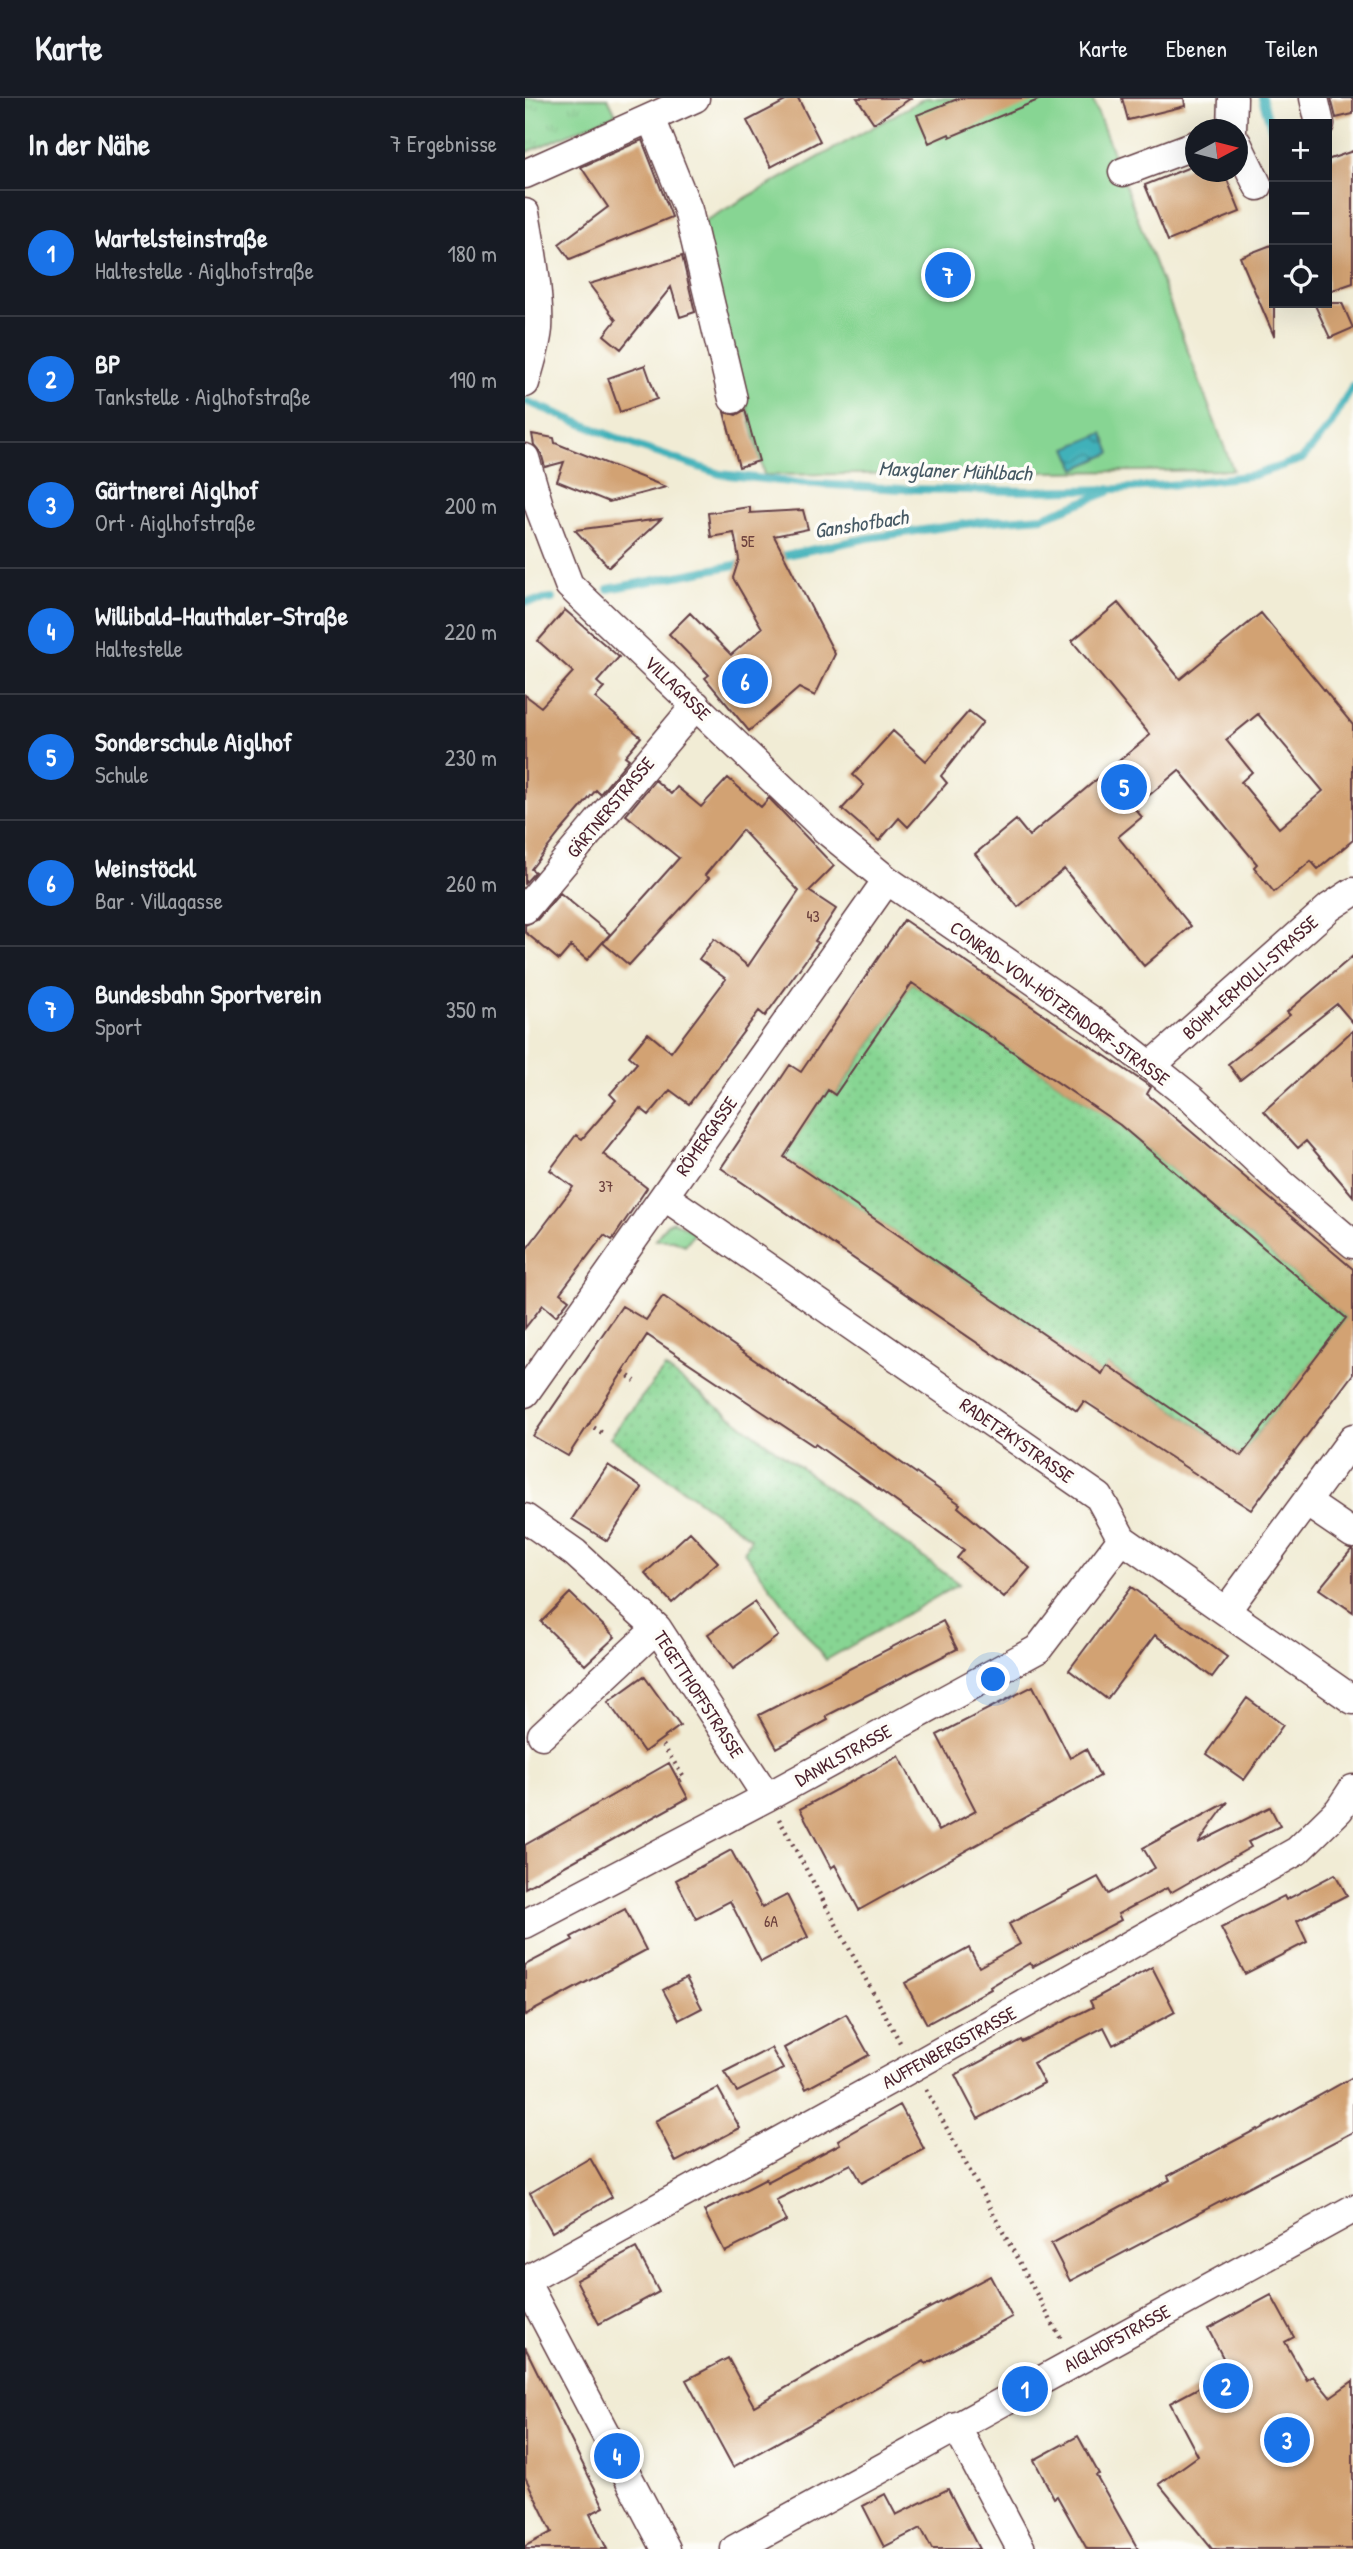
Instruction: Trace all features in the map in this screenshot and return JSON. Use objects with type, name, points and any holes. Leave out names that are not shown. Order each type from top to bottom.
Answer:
[{"type":"street","points":[[525,174],[695,98]]},
{"type":"street","points":[[1232,119],[1233,98]]},
{"type":"street","points":[[1314,98],[1323,119]]},
{"type":"street","points":[[652,118],[688,210],[733,399]]},
{"type":"street","points":[[1123,172],[1185,149]]},
{"type":"street","points":[[1248,166],[1258,186]]},
{"type":"street","points":[[525,213],[538,326],[525,383]]},
{"type":"street","name":"VILLAGASSE","points":[[525,458],[540,509],[577,593],[827,831],[887,880]]},
{"type":"street","name":"GÄRTNERSTRASSE","points":[[525,909],[696,705]]},
{"type":"street","name":"CONRAD-VON-HÖTZENDORF-STRASSE","points":[[887,880],[1097,1024],[1151,1066],[1192,1099],[1282,1184],[1353,1244]]},
{"type":"street","name":"RÖMERGASSE","points":[[525,1393],[887,880]]},
{"type":"street","name":"BÖHM-ERMOLLI-STRASSE","points":[[1151,1066],[1329,906],[1353,892]]},
{"type":"street","name":"RADETZKYSTRASSE","points":[[664,1196],[1099,1497],[1122,1539],[1353,1700]]},
{"type":"street","points":[[1226,1611],[1353,1438]]},
{"type":"street","points":[[1306,1502],[1353,1534]]},
{"type":"street","name":"TEGETTHOFFSTRASSE","points":[[525,1518],[575,1553],[657,1628],[767,1797]]},
{"type":"street","name":"DANKLSTRASSE","points":[[525,1924],[767,1797],[1038,1648],[1122,1539]]},
{"type":"street","points":[[542,1735],[657,1628]]},
{"type":"street","name":"AUFFENBERGSTRASSE","points":[[525,2281],[1297,1851],[1339,1810],[1353,1789]]},
{"type":"street","name":"AIGLHOFSTRASSE","points":[[734,2549],[1353,2209]]},
{"type":"street","points":[[525,2281],[666,2549]]},
{"type":"street","points":[[956,2426],[1021,2549]]},
{"type":"path","points":[[623,1372],[635,1381]]},
{"type":"path","points":[[588,1424],[604,1434]]},
{"type":"path","points":[[663,1745],[684,1778],[679,1781]]},
{"type":"green space","points":[[525,98],[608,98],[616,114],[525,153]]},
{"type":"green space","points":[[925,98],[1092,98],[1233,470],[764,475],[701,223]]},
{"type":"green space","points":[[912,983],[1120,1125],[1346,1318],[1241,1456],[1108,1365],[1101,1374],[784,1157],[828,1090],[836,1095]]},
{"type":"green space","points":[[673,1221],[695,1232],[685,1245],[673,1240],[655,1240],[667,1224]]},
{"type":"green space","points":[[665,1368],[959,1584],[826,1660],[744,1552],[751,1538],[610,1437]]},
{"type":"water","points":[[1103,433],[1111,453],[1076,469],[1067,448]]},
{"type":"building","points":[[791,98],[798,98],[820,141],[771,167],[747,121]]},
{"type":"building","points":[[857,98],[911,98],[874,123]]},
{"type":"building","points":[[960,98],[1043,98],[950,137],[949,134],[929,143],[917,115]]},
{"type":"building","points":[[1122,98],[1184,98],[1185,106],[1128,120]]},
{"type":"building","points":[[1331,98],[1353,98],[1353,114],[1336,118]]},
{"type":"building","points":[[642,140],[672,217],[570,259],[559,244],[608,207],[581,167]]},
{"type":"building","points":[[1353,151],[1353,283],[1332,290],[1332,182],[1332,158]]},
{"type":"building","points":[[1185,169],[1185,182],[1228,182],[1240,212],[1168,241],[1145,185]]},
{"type":"building","points":[[1269,246],[1269,308],[1274,308],[1274,336],[1240,257]]},
{"type":"building","points":[[682,256],[695,312],[680,317],[671,287],[621,349],[604,335],[616,320],[589,284]]},
{"type":"building","points":[[1332,303],[1342,303],[1353,328],[1330,338],[1316,308],[1332,308]]},
{"type":"building","points":[[645,365],[657,399],[620,412],[608,378]]},
{"type":"building","points":[[745,410],[759,461],[739,467],[724,412],[736,415]]},
{"type":"building","points":[[532,434],[554,438],[555,443],[666,487],[609,502],[557,481],[564,462],[545,467],[541,453],[534,445]]},
{"type":"building","points":[[750,507],[750,513],[803,510],[808,529],[774,536],[835,654],[815,696],[799,688],[749,731],[705,678],[709,675],[669,634],[690,613],[731,655],[762,628],[733,578],[739,559],[734,533],[711,537],[708,513]]},
{"type":"building","points":[[661,519],[609,567],[575,530]]},
{"type":"building","points":[[1118,603],[1180,679],[1261,613],[1353,725],[1353,840],[1318,869],[1311,861],[1274,892],[1254,867],[1257,864],[1179,770],[1134,808],[1142,817],[1118,837],[1191,926],[1144,966],[1064,869],[1018,907],[975,854],[1016,820],[1029,836],[1150,735],[1072,641]],"holes":[[[1258,714],[1323,791],[1279,828],[1241,782],[1252,772],[1226,740]]]},
{"type":"building","points":[[565,610],[619,657],[597,682],[604,688],[595,698],[641,737],[625,756],[629,759],[600,794],[596,790],[561,831],[531,869],[535,872],[525,883],[525,695],[541,707],[573,672],[538,641]]},
{"type":"building","points":[[969,711],[983,722],[941,776],[947,783],[908,827],[899,818],[879,841],[842,809],[864,785],[853,775],[893,731],[926,761]]},
{"type":"building","points":[[728,778],[761,807],[769,798],[834,866],[809,891],[836,909],[815,941],[818,943],[765,1016],[759,1011],[689,1104],[670,1090],[649,1115],[640,1108],[603,1154],[647,1188],[612,1240],[604,1235],[560,1293],[569,1300],[556,1316],[543,1305],[525,1328],[525,1251],[573,1187],[550,1170],[576,1135],[582,1139],[616,1100],[610,1094],[637,1063],[629,1056],[648,1033],[671,1052],[726,979],[699,959],[714,939],[748,966],[799,891],[742,830],[705,875],[709,878],[629,965],[603,943],[679,858],[626,815],[655,780],[671,794],[677,787],[701,807]]},
{"type":"building","points":[[560,893],[610,934],[587,960],[571,946],[559,960],[525,932],[525,925],[537,920]]},
{"type":"building","points":[[904,920],[1151,1087],[1147,1094],[1353,1269],[1353,1374],[1251,1510],[1084,1401],[1077,1411],[721,1168],[790,1065],[801,1072]],"holes":[[[912,983],[1120,1125],[1346,1318],[1241,1456],[1107,1365],[1102,1374],[784,1157],[828,1090],[835,1095]]]},
{"type":"building","points":[[1353,956],[1353,1023],[1337,1004],[1240,1080],[1228,1064],[1290,1015],[1287,1012]]},
{"type":"building","points":[[1353,1030],[1353,1196],[1306,1141],[1298,1148],[1264,1111]]},
{"type":"building","points":[[663,1296],[960,1504],[958,1507],[1030,1568],[1004,1598],[957,1558],[964,1550],[815,1444],[814,1446],[647,1335],[568,1456],[533,1436],[622,1306],[646,1320]]},
{"type":"building","points":[[608,1465],[642,1488],[607,1541],[572,1519]]},
{"type":"building","points":[[690,1532],[718,1562],[672,1603],[645,1573]]},
{"type":"building","points":[[1353,1550],[1353,1612],[1319,1589]]},
{"type":"building","points":[[1131,1587],[1227,1657],[1212,1677],[1155,1635],[1107,1699],[1069,1670]]},
{"type":"building","points":[[570,1593],[615,1637],[585,1665],[541,1622]]},
{"type":"building","points":[[754,1602],[778,1636],[733,1669],[708,1634]]},
{"type":"building","points":[[943,1621],[957,1649],[826,1716],[828,1720],[777,1748],[759,1715]]},
{"type":"building","points":[[644,1676],[680,1726],[644,1752],[608,1702]]},
{"type":"building","points":[[1033,1686],[1070,1758],[1086,1749],[1100,1776],[859,1910],[835,1865],[831,1868],[800,1809],[899,1756],[939,1831],[976,1811],[937,1735]]},
{"type":"building","points":[[1247,1698],[1283,1725],[1244,1780],[1207,1754]]},
{"type":"building","points":[[669,1763],[688,1798],[525,1888],[525,1845]]},
{"type":"building","points":[[1228,1802],[1198,1843],[1270,1807],[1280,1826],[1248,1842],[1251,1847],[1170,1893],[1167,1888],[1118,1914],[1121,1920],[1032,1967],[1030,1963],[990,1987],[991,1989],[927,2024],[905,1983],[969,1948],[979,1967],[1020,1944],[1009,1924],[1098,1877],[1108,1894],[1155,1868],[1143,1848]]},
{"type":"building","points":[[731,1850],[762,1908],[787,1895],[808,1937],[761,1962],[730,1901],[696,1919],[676,1880]]},
{"type":"building","points":[[1335,1874],[1347,1895],[1297,1921],[1307,1942],[1245,1974],[1221,1928],[1284,1896],[1286,1900]]},
{"type":"building","points":[[625,1909],[646,1950],[525,2015],[525,1965]]},
{"type":"building","points":[[1152,1967],[1175,2012],[1113,2045],[1104,2027],[1033,2063],[1044,2083],[978,2119],[955,2075],[1021,2040],[1022,2042],[1093,2007],[1090,2001]]},
{"type":"building","points":[[686,1978],[702,2008],[679,2020],[663,1990]]},
{"type":"building","points":[[846,2014],[869,2055],[806,2089],[784,2048]]},
{"type":"building","points":[[771,2048],[783,2069],[737,2092],[724,2072]]},
{"type":"building","points":[[1353,2077],[1353,2132],[1070,2281],[1051,2244],[1170,2180],[1168,2176]]},
{"type":"building","points":[[718,2088],[740,2128],[676,2162],[655,2121]]},
{"type":"building","points":[[900,2105],[924,2149],[862,2183],[851,2164],[776,2200],[787,2221],[725,2252],[704,2211],[840,2144],[838,2140]]},
{"type":"building","points":[[590,2158],[612,2197],[552,2232],[530,2193]]},
{"type":"building","points":[[636,2248],[659,2292],[599,2324],[576,2280]]},
{"type":"building","points":[[990,2276],[1012,2317],[926,2364],[924,2361],[733,2467],[686,2380],[728,2358],[754,2406],[873,2338]]},
{"type":"building","points":[[1271,2295],[1294,2337],[1285,2342],[1307,2380],[1313,2376],[1330,2397],[1353,2381],[1353,2549],[1212,2549],[1159,2484],[1198,2456],[1170,2403],[1230,2371],[1208,2329]]},
{"type":"building","points":[[525,2347],[604,2507],[590,2514],[607,2549],[525,2549],[525,2546],[552,2532],[525,2477]]},
{"type":"building","points":[[1078,2436],[1099,2474],[1096,2475],[1138,2549],[1087,2549],[1057,2496],[1054,2498],[1034,2460]]},
{"type":"building","points":[[948,2489],[979,2549],[932,2549],[921,2528],[884,2547],[863,2506],[885,2494],[896,2515]]},
{"type":"waterway","name":"Maxglaner Mühlbach","points":[[1262,98],[1269,121]]},
{"type":"waterway","name":"Maxglaner Mühlbach","points":[[528,402],[639,447],[720,474],[798,483],[903,489],[1027,491],[1117,489],[1254,475],[1302,459],[1330,426],[1353,386]]},
{"type":"waterway","name":"Ganshofbach","points":[[776,557],[868,538],[979,522],[1043,517],[1108,492]]},
{"type":"waterway","name":"Ganshofbach","points":[[608,589],[746,563]]},
{"type":"waterway","name":"Ganshofbach","points":[[525,602],[552,599]]},
{"type":"place","name":"Bundesbahn Sportverein","points":[[948,275]]},
{"type":"place","name":"Weinstöckl","points":[[745,681]]},
{"type":"place","name":"Sonderschule Aiglhof","points":[[1124,787]]},
{"type":"place","name":"BP","points":[[1226,2386]]},
{"type":"place","name":"Wartelsteinstraße","points":[[1025,2389]]},
{"type":"place","name":"Gärtnerei Aiglhof","points":[[1287,2440]]},
{"type":"place","name":"Willibald-Hauthaler-Straße","points":[[617,2456]]}]
